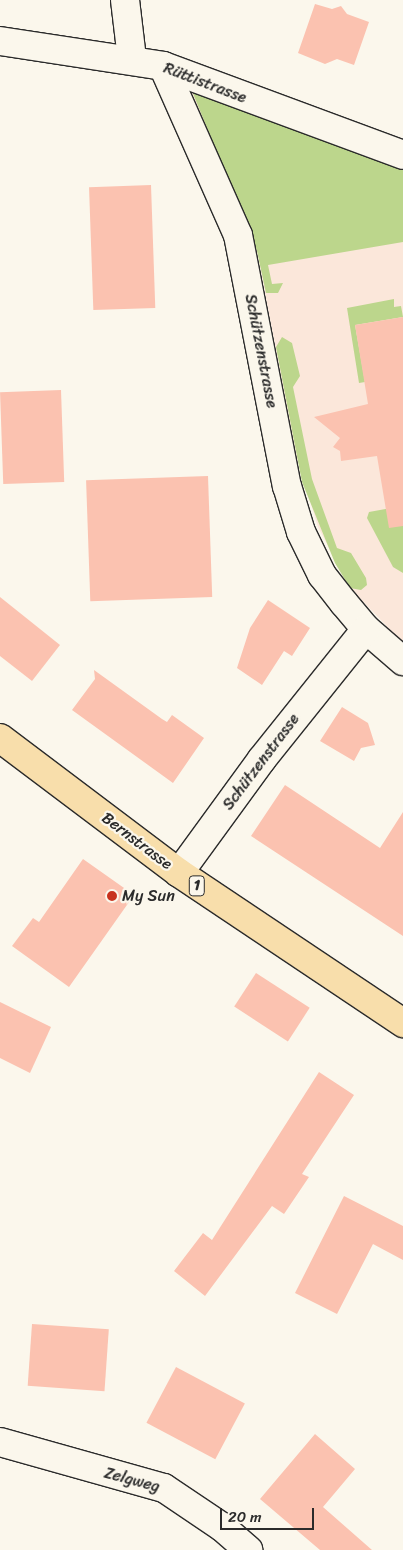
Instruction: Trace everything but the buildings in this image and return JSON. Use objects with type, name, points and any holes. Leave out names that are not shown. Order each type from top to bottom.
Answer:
[{"type":"main road","name":"Bernstrasse","points":[[0,738],[179,873],[403,1022]]},
{"type":"street","points":[[125,0],[132,59]]},
{"type":"street","name":"Rüttistrasse","points":[[0,41],[132,59],[163,66],[403,155]]},
{"type":"street","name":"Schützenstrasse","points":[[163,66],[238,236],[286,478],[301,532],[322,574],[366,629],[403,661]]},
{"type":"street","name":"Schützenstrasse","points":[[179,873],[262,759],[366,629]]},
{"type":"street","name":"Zelgweg","points":[[0,1442],[108,1474],[152,1484],[178,1495],[248,1550]]},
{"type":"shaded area","points":[[189,88],[403,164],[403,643],[350,588],[318,527],[296,455],[257,251],[188,98]]},
{"type":"green space","points":[[192,91],[403,167],[403,242],[268,265],[272,284],[283,283],[278,293],[266,293],[257,251]]},
{"type":"green space","points":[[394,299],[394,307],[401,306],[403,317],[355,325],[365,382],[359,383],[347,308]]},
{"type":"green space","points":[[282,337],[292,343],[300,376],[293,387],[312,479],[337,548],[351,553],[366,578],[367,585],[361,590],[350,588],[335,563],[302,482],[276,347]]},
{"type":"green space","points":[[391,508],[403,524],[403,573],[393,567],[367,518],[369,512]]},
{"type":"place","name":"My Sun","points":[[112,896]]}]
